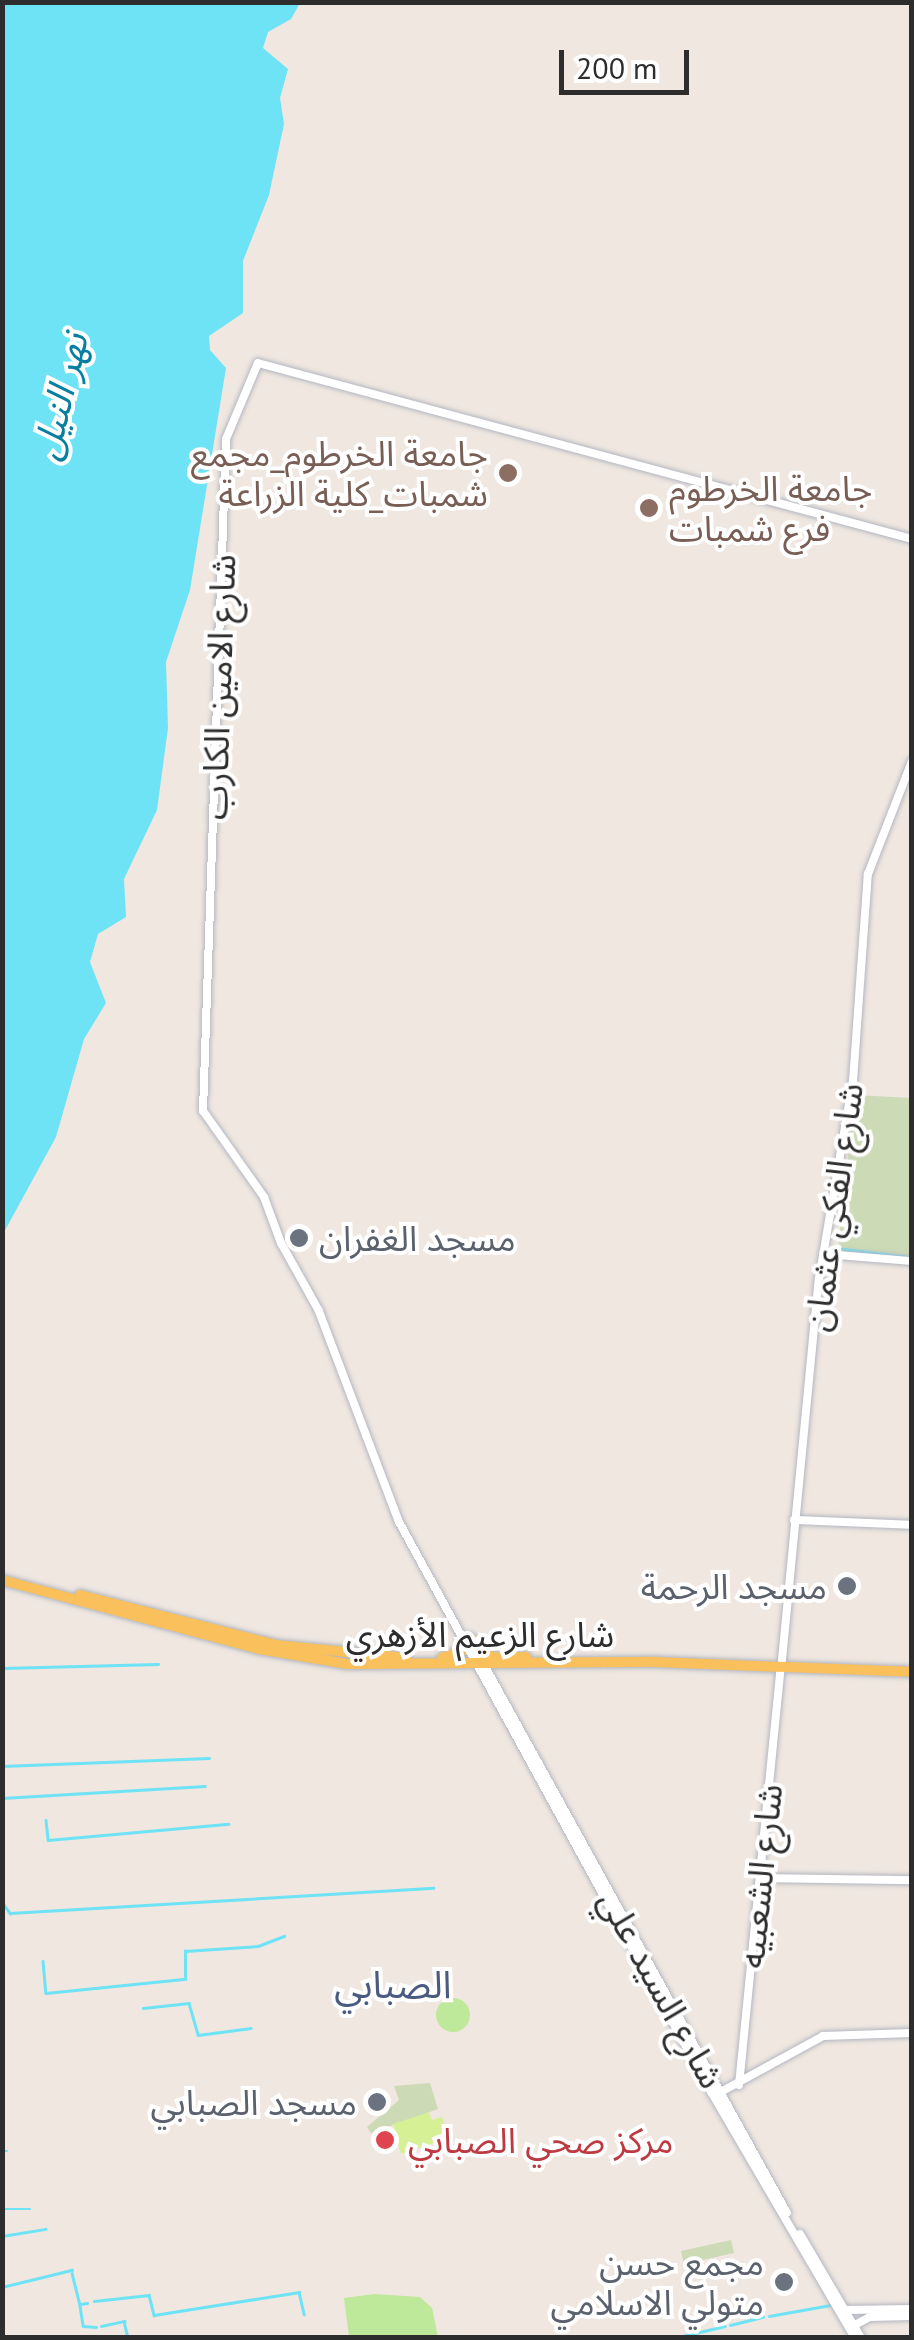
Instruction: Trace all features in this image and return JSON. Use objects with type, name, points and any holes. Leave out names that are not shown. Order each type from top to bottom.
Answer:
[{"type":"main road","points":[[2,1577],[58,1592]]},
{"type":"main road","name":"شارع الزعيم الأزهري","points":[[58,1592],[291,1648],[481,1663]]},
{"type":"main road","name":"شارع الزعيم الأزهري","points":[[58,1592],[326,1662],[782,1663],[912,1669]]},
{"type":"main road","points":[[442,1658],[460,1652],[464,1636]]},
{"type":"main road","points":[[464,1636],[490,1670],[492,1679]]},
{"type":"street","name":"شارع الامين الكارب","points":[[481,1663],[388,1498],[318,1311],[264,1196],[203,1111],[228,427],[258,363],[912,538]]},
{"type":"street","name":"شارع الفكي عثمان","points":[[782,1663],[794,1520],[826,1254],[853,1082],[868,874],[912,761]]},
{"type":"street","points":[[826,1254],[912,1261]]},
{"type":"street","points":[[794,1520],[912,1525]]},
{"type":"street","name":"شارع السيد علي","points":[[481,1663],[718,2099],[858,2338]]},
{"type":"street","name":"شارع الشعبيه","points":[[738,2085],[782,1663]]},
{"type":"street","name":"شارع السيد علي","points":[[492,1679],[718,2099]]},
{"type":"street","points":[[760,1878],[912,1880]]},
{"type":"street","points":[[718,2099],[823,2036],[912,2033]]},
{"type":"street","name":"شارع السيد علي","points":[[772,2192],[852,2327]]},
{"type":"street","points":[[845,2310],[912,2312]]},
{"type":"street","points":[[852,2327],[870,2317],[912,2312]]},
{"type":"green space","points":[[855,1095],[911,1098],[911,1256],[838,1248]]},
{"type":"green space","points":[[453,1998],[465,2003],[470,2015],[465,2027],[453,2032],[441,2027],[436,2015],[441,2003]]},
{"type":"green space","points":[[430,2083],[438,2109],[371,2133],[367,2127],[399,2100],[394,2086]]},
{"type":"green space","points":[[429,2112],[432,2120],[442,2117],[449,2138],[401,2154],[393,2124]]},
{"type":"green space","points":[[731,2240],[734,2253],[684,2264],[681,2251]]},
{"type":"green space","points":[[374,2294],[420,2297],[432,2308],[438,2337],[349,2337],[344,2298]]},
{"type":"water","name":"نهر النيل","points":[[3,2],[300,3],[291,19],[268,32],[263,48],[288,69],[280,98],[284,124],[269,195],[243,261],[243,313],[209,336],[210,350],[226,368],[190,590],[166,662],[168,728],[157,810],[124,879],[126,917],[98,934],[90,962],[106,1003],[84,1039],[56,1137],[3,1234]]},
{"type":"waterway","points":[[836,1248],[912,1257]]},
{"type":"waterway","points":[[2,1668],[158,1664]]},
{"type":"waterway","points":[[2,1766],[209,1758]]},
{"type":"waterway","points":[[2,1798],[205,1786]]},
{"type":"waterway","points":[[46,1820],[48,1840],[228,1824]]},
{"type":"waterway","points":[[2,1902],[10,1913],[433,1888]]},
{"type":"waterway","points":[[43,1961],[46,1993],[185,1979],[185,1951],[258,1946],[284,1936]]},
{"type":"waterway","points":[[143,2008],[189,2003],[198,2035],[251,2028]]},
{"type":"waterway","points":[[2,2151],[7,2151]]},
{"type":"waterway","points":[[2,2209],[30,2209]]},
{"type":"waterway","points":[[2,2236],[45,2229]]},
{"type":"waterway","points":[[2,2287],[72,2270]]},
{"type":"waterway","points":[[72,2273],[80,2304],[87,2303]]},
{"type":"waterway","points":[[94,2301],[149,2295],[154,2315],[299,2292],[304,2314]]},
{"type":"waterway","points":[[769,2316],[830,2305]]},
{"type":"waterway","points":[[80,2306],[83,2326],[96,2327]]},
{"type":"waterway","points":[[730,2325],[763,2317]]},
{"type":"waterway","points":[[101,2326],[124,2321],[128,2338]]},
{"type":"waterway","points":[[674,2338],[725,2326]]},
{"type":"place","name":"جامعة الخرطوم_مجمع شمبات_كلية الزراعة","points":[[508,473]]},
{"type":"place","name":"جامعة الخرطوم فرع شمبات","points":[[649,508]]},
{"type":"place","name":"مسجد الغفران","points":[[299,1238]]},
{"type":"place","name":"مسجد الرحمة","points":[[847,1586]]},
{"type":"place","name":"مسجد الصبابي","points":[[377,2102]]},
{"type":"place","name":"مركز صحي الصبابي","points":[[385,2140]]},
{"type":"place","name":"مجمع حسن متولي الاسلامي","points":[[784,2282]]},
{"type":"district","name":"الصبابي","points":[[393,1984]]}]
